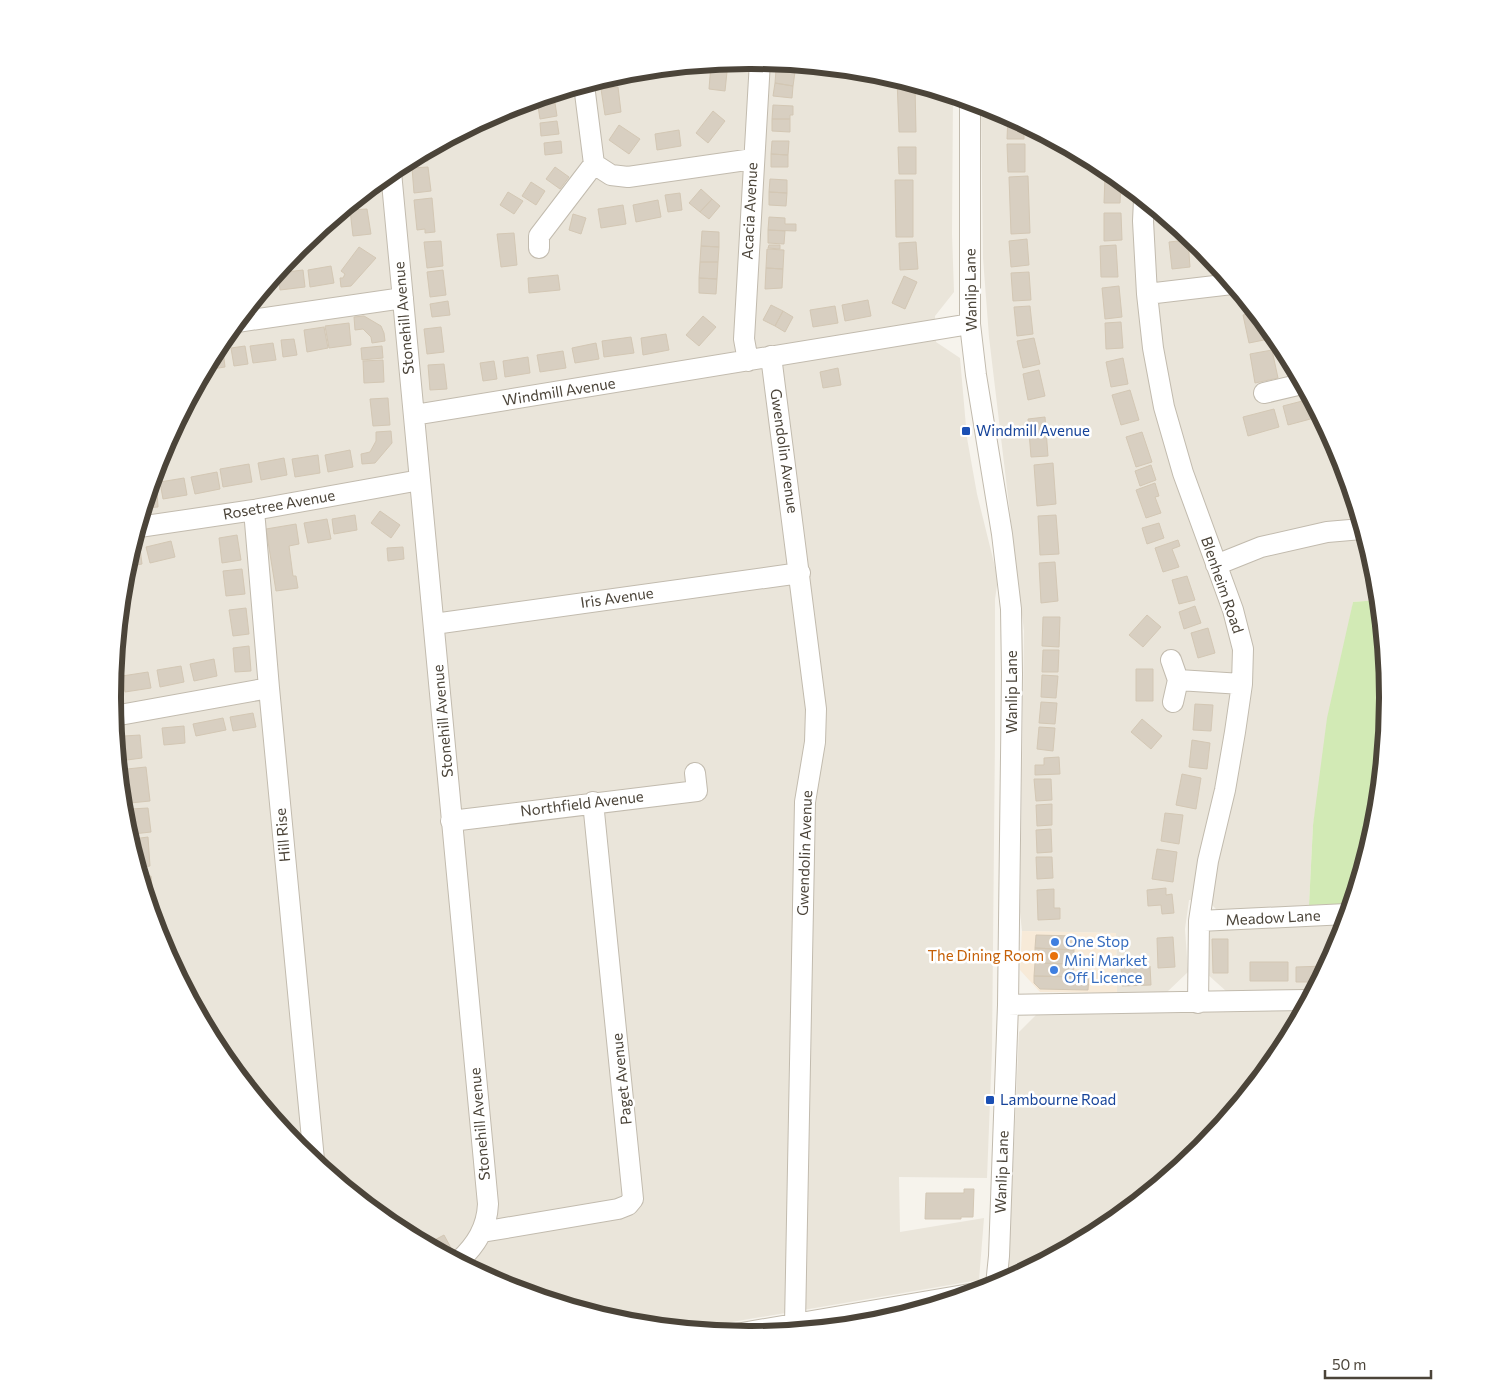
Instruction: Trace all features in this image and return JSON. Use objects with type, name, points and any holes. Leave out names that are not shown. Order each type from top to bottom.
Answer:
[{"type":"street","name":"Acacia Avenue","points":[[748,361],[744,339],[759,69]]},
{"type":"street","points":[[538,236],[594,164],[585,91]]},
{"type":"street","name":"Wanlip Lane","points":[[970,109],[970,324],[1011,609],[1008,1005],[997,1275]]},
{"type":"street","points":[[594,164],[611,174],[628,177],[753,159]]},
{"type":"street","name":"Stonehill Avenue","points":[[392,181],[488,1204],[487,1218],[482,1232],[473,1248],[464,1257]]},
{"type":"street","name":"Blenheim Road","points":[[1144,208],[1147,294],[1153,348],[1164,407],[1183,473],[1233,610],[1243,649],[1242,684],[1225,790],[1208,861],[1199,921],[1198,1003]]},
{"type":"street","points":[[1147,294],[1225,285]]},
{"type":"street","points":[[247,321],[403,298]]},
{"type":"street","name":"Windmill Avenue","points":[[414,415],[970,324]]},
{"type":"street","name":"Gwendolin Avenue","points":[[771,356],[816,708],[815,742],[805,802],[796,1324]]},
{"type":"street","points":[[1264,393],[1296,384]]},
{"type":"street","name":"Rosetree Avenue","points":[[146,526],[254,510],[420,480]]},
{"type":"street","name":"Hill Rise","points":[[254,510],[313,1149]]},
{"type":"street","points":[[1216,565],[1261,547],[1327,532],[1355,530]]},
{"type":"street","name":"Iris Avenue","points":[[434,624],[800,573]]},
{"type":"street","points":[[1171,660],[1178,680],[1173,702]]},
{"type":"street","points":[[1178,680],[1242,684]]},
{"type":"street","points":[[122,715],[269,688]]},
{"type":"street","name":"Northfield Avenue","points":[[451,821],[593,802],[697,791],[695,774]]},
{"type":"street","name":"Paget Avenue","points":[[482,1232],[618,1209],[628,1205],[633,1199],[593,802]]},
{"type":"street","name":"Meadow Lane","points":[[1199,921],[1340,914]]},
{"type":"street","points":[[1008,1005],[1301,1000]]},
{"type":"street","points":[[790,1325],[922,1302]]},
{"type":"shaded area","points":[[709,70],[791,70],[832,74],[913,90],[953,102],[952,234],[954,292],[935,316],[936,342],[960,358],[967,438],[977,494],[998,579],[995,599],[992,1050],[987,1178],[899,1177],[900,1232],[984,1218],[979,1280],[714,1325],[668,1321],[587,1305],[509,1278],[436,1242],[401,1220],[335,1170],[305,1142],[277,1112],[227,1047],[205,1012],[169,938],[155,900],[133,820],[127,780],[121,698],[127,615],[133,575],[155,495],[169,457],[205,383],[227,348],[277,283],[305,253],[367,199],[401,175],[436,153],[509,117],[587,90],[668,74]]},
{"type":"shaded area","points":[[981,113],[1028,134],[1064,153],[1099,175],[1165,225],[1223,283],[1273,348],[1295,383],[1331,457],[1357,535],[1367,575],[1371,601],[1353,602],[1313,825],[1309,905],[1219,912],[1208,901],[1189,900],[1185,929],[1188,972],[1167,992],[1117,993],[1116,933],[1022,931],[1020,912],[1024,631],[989,337],[983,258]]},
{"type":"shaded area","points":[[1336,923],[1314,976],[1295,1012],[1273,1047],[1223,1112],[1195,1142],[1133,1196],[1099,1220],[1064,1242],[1008,1270],[1019,1032],[1039,1012],[1226,991],[1206,973],[1205,940],[1210,929]]},
{"type":"shaded area","points":[[1022,931],[1116,933],[1117,993],[1040,992],[1020,970]]},
{"type":"green space","points":[[1371,601],[1373,615],[1379,698],[1373,780],[1367,820],[1343,904],[1309,905],[1313,825],[1327,718],[1353,602]]},
{"type":"building","points":[[711,70],[727,70],[725,91],[709,89]]},
{"type":"building","points":[[776,70],[795,72],[793,86],[775,83]]},
{"type":"building","points":[[775,83],[793,86],[792,98],[773,96]]},
{"type":"building","points":[[897,86],[915,91],[916,132],[899,132]]},
{"type":"building","points":[[618,87],[621,112],[605,115],[601,89]]},
{"type":"building","points":[[555,103],[557,116],[540,119],[538,106]]},
{"type":"building","points":[[773,105],[793,106],[793,115],[790,115],[790,119],[772,119]]},
{"type":"building","points":[[713,111],[725,121],[708,143],[696,133]]},
{"type":"building","points":[[772,119],[790,119],[790,132],[772,131]]},
{"type":"building","points":[[557,121],[559,134],[541,136],[540,123]]},
{"type":"building","points":[[619,125],[640,139],[629,154],[609,140]]},
{"type":"building","points":[[1008,125],[1024,132],[1024,139],[1007,139]]},
{"type":"building","points":[[679,130],[681,146],[657,150],[655,134]]},
{"type":"building","points":[[561,141],[562,153],[545,155],[544,143]]},
{"type":"building","points":[[772,141],[789,141],[788,155],[771,154]]},
{"type":"building","points":[[1007,144],[1025,144],[1025,172],[1008,172]]},
{"type":"building","points":[[898,147],[916,147],[916,174],[899,174]]},
{"type":"building","points":[[771,154],[788,155],[788,167],[771,167]]},
{"type":"building","points":[[428,167],[431,191],[414,193],[412,168]]},
{"type":"building","points":[[555,167],[569,177],[560,189],[546,179]]},
{"type":"building","points":[[1028,176],[1030,233],[1011,234],[1009,177]]},
{"type":"building","points":[[770,179],[787,180],[787,193],[769,192]]},
{"type":"building","points":[[1105,179],[1121,190],[1120,203],[1104,203]]},
{"type":"building","points":[[895,180],[913,180],[913,237],[896,237]]},
{"type":"building","points":[[531,182],[545,191],[536,205],[522,196]]},
{"type":"building","points":[[701,189],[712,199],[700,212],[689,203]]},
{"type":"building","points":[[508,192],[523,201],[514,214],[500,205]]},
{"type":"building","points":[[769,192],[787,193],[786,206],[769,205]]},
{"type":"building","points":[[680,193],[682,210],[668,212],[665,195]]},
{"type":"building","points":[[432,198],[435,232],[425,233],[425,229],[417,230],[414,200]]},
{"type":"building","points":[[712,199],[720,206],[709,219],[700,212]]},
{"type":"building","points":[[658,200],[661,217],[636,222],[633,205]]},
{"type":"building","points":[[623,205],[626,224],[601,228],[598,209]]},
{"type":"building","points":[[367,209],[371,234],[353,236],[350,213],[354,210]]},
{"type":"building","points":[[1104,213],[1121,213],[1122,240],[1104,241]]},
{"type":"building","points":[[573,214],[586,218],[581,234],[569,230]]},
{"type":"building","points":[[769,217],[785,218],[785,224],[796,224],[796,231],[768,230]]},
{"type":"building","points":[[768,230],[785,231],[784,244],[768,243]]},
{"type":"building","points":[[702,231],[719,232],[719,247],[701,246]]},
{"type":"building","points":[[514,233],[517,265],[501,267],[497,234]]},
{"type":"building","points":[[1027,239],[1029,265],[1011,267],[1009,241]]},
{"type":"building","points":[[441,241],[443,266],[427,268],[424,242]]},
{"type":"building","points":[[1182,241],[1189,247],[1190,267],[1172,269],[1169,242]]},
{"type":"building","points":[[916,242],[918,269],[900,270],[899,243]]},
{"type":"building","points":[[769,245],[780,245],[780,249],[768,248]]},
{"type":"building","points":[[1116,245],[1118,277],[1101,277],[1100,246]]},
{"type":"building","points":[[701,246],[719,247],[718,262],[700,262]]},
{"type":"building","points":[[359,247],[376,258],[351,286],[341,287],[340,278],[343,278],[345,274],[341,271]]},
{"type":"building","points":[[767,249],[784,250],[783,269],[766,268]]},
{"type":"building","points":[[700,262],[718,262],[717,279],[699,278]]},
{"type":"building","points":[[331,266],[334,283],[310,287],[308,270]]},
{"type":"building","points":[[766,268],[783,269],[782,288],[765,289]]},
{"type":"building","points":[[303,270],[305,287],[280,290],[279,281],[287,272]]},
{"type":"building","points":[[443,270],[446,295],[430,297],[427,272]]},
{"type":"building","points":[[1029,272],[1031,300],[1013,301],[1011,273]]},
{"type":"building","points":[[558,275],[560,290],[529,293],[528,278]]},
{"type":"building","points":[[904,276],[917,282],[905,309],[892,303]]},
{"type":"building","points":[[699,278],[717,279],[716,294],[699,293]]},
{"type":"building","points":[[1119,286],[1122,317],[1105,319],[1102,288]]},
{"type":"building","points":[[868,300],[871,316],[845,321],[842,305]]},
{"type":"building","points":[[448,301],[450,315],[432,317],[430,304]]},
{"type":"building","points":[[771,305],[783,311],[775,326],[763,320]]},
{"type":"building","points":[[835,306],[838,323],[813,327],[810,310]]},
{"type":"building","points":[[1030,306],[1033,334],[1017,336],[1014,307]]},
{"type":"building","points":[[783,311],[793,317],[785,332],[775,326]]},
{"type":"building","points":[[1248,314],[1267,339],[1249,343],[1243,315]]},
{"type":"building","points":[[364,316],[381,326],[385,341],[372,343],[371,337],[363,329],[355,330],[354,317]]},
{"type":"building","points":[[703,316],[716,327],[699,346],[686,335]]},
{"type":"building","points":[[1121,322],[1123,348],[1106,349],[1105,323]]},
{"type":"building","points":[[349,323],[351,345],[329,348],[325,326]]},
{"type":"building","points":[[324,327],[328,348],[307,352],[304,330]]},
{"type":"building","points":[[441,327],[444,352],[427,354],[424,329]]},
{"type":"building","points":[[666,334],[669,350],[643,355],[641,338]]},
{"type":"building","points":[[631,337],[634,353],[604,357],[602,341]]},
{"type":"building","points":[[1034,338],[1040,364],[1023,368],[1017,341]]},
{"type":"building","points":[[294,339],[297,355],[283,357],[281,340]]},
{"type":"building","points":[[273,343],[276,360],[253,363],[250,346]]},
{"type":"building","points":[[596,343],[599,359],[575,363],[572,348]]},
{"type":"building","points":[[245,346],[248,364],[234,366],[231,348]]},
{"type":"building","points":[[382,346],[383,358],[362,360],[361,348]]},
{"type":"building","points":[[1272,350],[1278,378],[1255,383],[1250,354]]},
{"type":"building","points":[[563,351],[566,368],[540,372],[537,355]]},
{"type":"building","points":[[223,354],[225,367],[214,369]]},
{"type":"building","points":[[528,357],[530,373],[505,377],[503,361]]},
{"type":"building","points":[[1123,358],[1128,384],[1111,387],[1106,362]]},
{"type":"building","points":[[383,360],[384,382],[364,383],[363,361]]},
{"type":"building","points":[[494,361],[497,379],[483,381],[480,363]]},
{"type":"building","points":[[444,364],[447,389],[430,390],[428,365]]},
{"type":"building","points":[[838,368],[841,385],[823,388],[820,372]]},
{"type":"building","points":[[1039,370],[1045,396],[1028,400],[1023,374]]},
{"type":"building","points":[[1130,390],[1139,420],[1121,425],[1112,395]]},
{"type":"building","points":[[388,398],[390,425],[373,426],[370,399]]},
{"type":"building","points":[[1304,400],[1314,418],[1288,425],[1283,406]]},
{"type":"building","points":[[1274,409],[1279,427],[1248,436],[1243,417]]},
{"type":"building","points":[[1045,417],[1048,456],[1031,457],[1028,419]]},
{"type":"building","points":[[391,431],[392,443],[375,463],[362,464],[361,454],[370,452],[376,441],[376,432]]},
{"type":"building","points":[[1142,432],[1152,462],[1136,467],[1126,437]]},
{"type":"building","points":[[350,450],[353,467],[328,472],[325,455]]},
{"type":"building","points":[[318,455],[320,473],[295,477],[292,459]]},
{"type":"building","points":[[284,458],[287,475],[261,480],[258,463]]},
{"type":"building","points":[[1053,463],[1056,504],[1037,506],[1034,465]]},
{"type":"building","points":[[249,464],[252,482],[223,487],[220,469]]},
{"type":"building","points":[[1151,465],[1156,480],[1140,486],[1135,471]]},
{"type":"building","points":[[217,472],[220,489],[195,494],[191,477]]},
{"type":"building","points":[[184,478],[187,495],[163,499],[160,482]]},
{"type":"building","points":[[1155,483],[1159,496],[1155,497],[1161,513],[1146,518],[1136,490]]},
{"type":"building","points":[[156,491],[158,507],[151,508],[155,495]]},
{"type":"building","points":[[380,511],[400,525],[391,538],[371,523]]},
{"type":"building","points":[[355,515],[357,530],[334,534],[332,519]]},
{"type":"building","points":[[1056,515],[1059,554],[1040,555],[1038,516]]},
{"type":"building","points":[[327,519],[331,539],[308,543],[304,523]]},
{"type":"building","points":[[1159,523],[1164,538],[1147,544],[1142,528]]},
{"type":"building","points":[[296,524],[299,544],[289,546],[293,576],[296,576],[298,588],[276,591],[266,529]]},
{"type":"building","points":[[237,535],[241,560],[222,563],[219,538]]},
{"type":"building","points":[[1178,540],[1180,546],[1172,549],[1179,567],[1163,572],[1155,548]]},
{"type":"building","points":[[171,541],[175,557],[150,563],[146,547]]},
{"type":"building","points":[[403,547],[404,559],[388,561],[387,548]]},
{"type":"building","points":[[140,548],[142,564],[135,565]]},
{"type":"building","points":[[1055,562],[1058,601],[1041,603],[1039,563]]},
{"type":"building","points":[[242,569],[245,594],[226,596],[223,571]]},
{"type":"building","points":[[1187,576],[1195,600],[1179,604],[1172,580]]},
{"type":"building","points":[[1195,606],[1201,623],[1184,629],[1179,612]]},
{"type":"building","points":[[246,608],[249,634],[233,636],[229,610]]},
{"type":"building","points":[[1147,615],[1161,627],[1143,647],[1129,635]]},
{"type":"building","points":[[1043,617],[1060,617],[1059,647],[1042,646]]},
{"type":"building","points":[[1208,628],[1215,653],[1198,658],[1191,633]]},
{"type":"building","points":[[249,646],[251,671],[235,672],[233,648]]},
{"type":"building","points":[[1043,650],[1059,650],[1058,672],[1042,672]]},
{"type":"building","points":[[214,659],[217,676],[194,681],[190,664]]},
{"type":"building","points":[[181,666],[184,682],[160,687],[157,670]]},
{"type":"building","points":[[1136,669],[1153,669],[1153,701],[1136,701]]},
{"type":"building","points":[[148,672],[151,688],[125,692],[122,676]]},
{"type":"building","points":[[1042,675],[1058,676],[1056,698],[1041,697]]},
{"type":"building","points":[[1041,702],[1057,703],[1055,724],[1039,723]]},
{"type":"building","points":[[1195,704],[1213,705],[1211,731],[1193,730]]},
{"type":"building","points":[[253,713],[256,727],[233,731],[230,717]]},
{"type":"building","points":[[223,718],[226,730],[196,736],[193,724]]},
{"type":"building","points":[[1142,719],[1162,736],[1151,749],[1131,732]]},
{"type":"building","points":[[184,726],[185,743],[164,745],[162,728]]},
{"type":"building","points":[[1039,727],[1055,728],[1053,751],[1037,749]]},
{"type":"building","points":[[140,735],[142,758],[127,760],[124,736]]},
{"type":"building","points":[[1192,740],[1210,743],[1207,769],[1189,767]]},
{"type":"building","points":[[1059,757],[1060,774],[1035,775],[1035,765],[1044,765],[1044,758]]},
{"type":"building","points":[[146,767],[150,801],[130,803],[127,769]]},
{"type":"building","points":[[1182,774],[1201,778],[1196,809],[1176,805]]},
{"type":"building","points":[[1034,779],[1051,779],[1052,800],[1036,801]]},
{"type":"building","points":[[1052,804],[1052,825],[1037,826],[1036,805]]},
{"type":"building","points":[[148,808],[151,832],[136,834],[131,809]]},
{"type":"building","points":[[1165,813],[1183,815],[1179,844],[1161,841]]},
{"type":"building","points":[[1051,829],[1052,852],[1037,853],[1036,830]]},
{"type":"building","points":[[148,837],[150,866],[145,867],[138,838]]},
{"type":"building","points":[[1157,849],[1177,852],[1173,882],[1152,879]]},
{"type":"building","points":[[1036,857],[1052,857],[1053,878],[1037,879]]},
{"type":"building","points":[[148,876],[151,876],[152,891]]},
{"type":"building","points":[[1166,888],[1166,895],[1172,894],[1174,913],[1162,914],[1161,905],[1148,906],[1147,890]]},
{"type":"building","points":[[1054,889],[1054,908],[1060,908],[1060,919],[1038,920],[1037,890]]},
{"type":"building","name":"One Stop","points":[[1036,935],[1074,936],[1074,950],[1035,948]]},
{"type":"building","points":[[1173,937],[1175,967],[1158,968],[1157,938]]},
{"type":"building","points":[[1212,939],[1228,939],[1228,973],[1213,973]]},
{"type":"building","name":"The Dining Room","points":[[1035,948],[1074,950],[1074,964],[1035,963]]},
{"type":"building","points":[[1250,962],[1288,962],[1288,981],[1250,981]]},
{"type":"building","name":"Mini Market Off Licence","points":[[1035,963],[1074,964],[1073,977],[1034,976]]},
{"type":"building","points":[[1150,966],[1151,985],[1122,986],[1121,967]]},
{"type":"building","points":[[1318,966],[1311,982],[1296,982],[1296,967]]},
{"type":"building","points":[[1034,976],[1089,977],[1088,990],[1040,989],[1034,983]]},
{"type":"building","points":[[964,1189],[974,1189],[973,1217],[925,1219],[926,1193],[964,1193]]},
{"type":"building","points":[[444,1235],[451,1248],[449,1249],[434,1240]]},
{"type":"place","name":"Windmill Avenue","points":[[966,431]]},
{"type":"place","name":"One Stop","points":[[1055,942]]},
{"type":"place","name":"The Dining Room","points":[[1054,956]]},
{"type":"place","name":"Mini Market Off Licence","points":[[1054,970]]},
{"type":"place","name":"Lambourne Road","points":[[990,1100]]}]
